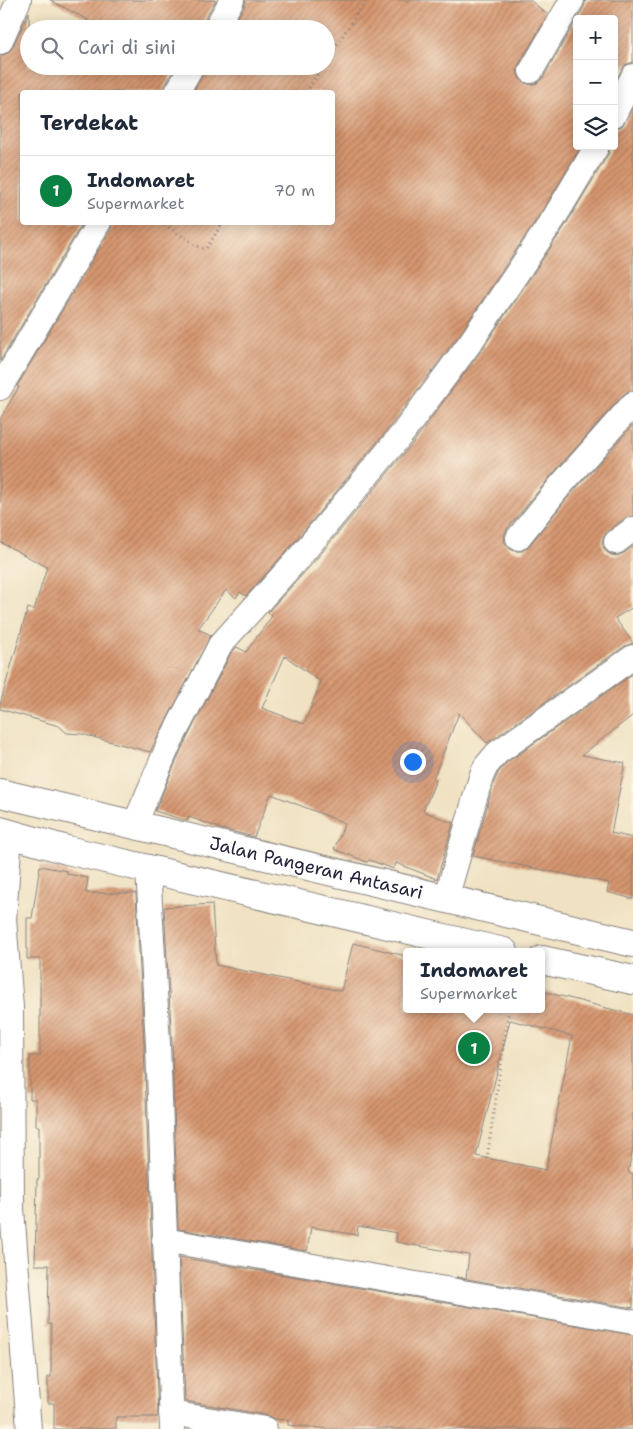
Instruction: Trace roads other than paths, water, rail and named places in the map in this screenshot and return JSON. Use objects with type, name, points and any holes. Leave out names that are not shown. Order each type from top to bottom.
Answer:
[{"type":"highway","name":"Jalan Pangeran Antasari","points":[[0,793],[633,942]]},
{"type":"highway","points":[[5,832],[67,850],[487,948]]},
{"type":"highway","points":[[262,896],[272,858]]},
{"type":"highway","points":[[545,961],[633,980]]},
{"type":"street","points":[[0,42],[19,0]]},
{"type":"street","points":[[220,20],[232,0]]},
{"type":"street","points":[[531,71],[572,0]]},
{"type":"street","points":[[178,90],[187,75]]},
{"type":"street","points":[[618,107],[633,76]]},
{"type":"street","points":[[134,826],[169,744],[220,645],[302,554],[402,434],[470,343],[554,218],[594,150]]},
{"type":"street","points":[[0,388],[97,225]]},
{"type":"street","points":[[518,538],[560,486],[633,404]]},
{"type":"street","points":[[446,899],[481,777],[486,766],[497,753],[633,657]]},
{"type":"street","points":[[5,832],[4,919],[11,1007],[12,1209],[29,1429]]},
{"type":"street","points":[[148,869],[158,1044],[171,1421],[265,1429]]},
{"type":"street","points":[[164,1240],[633,1322]]},
{"type":"place","name":"Indomaret","points":[[474,1048]]}]
